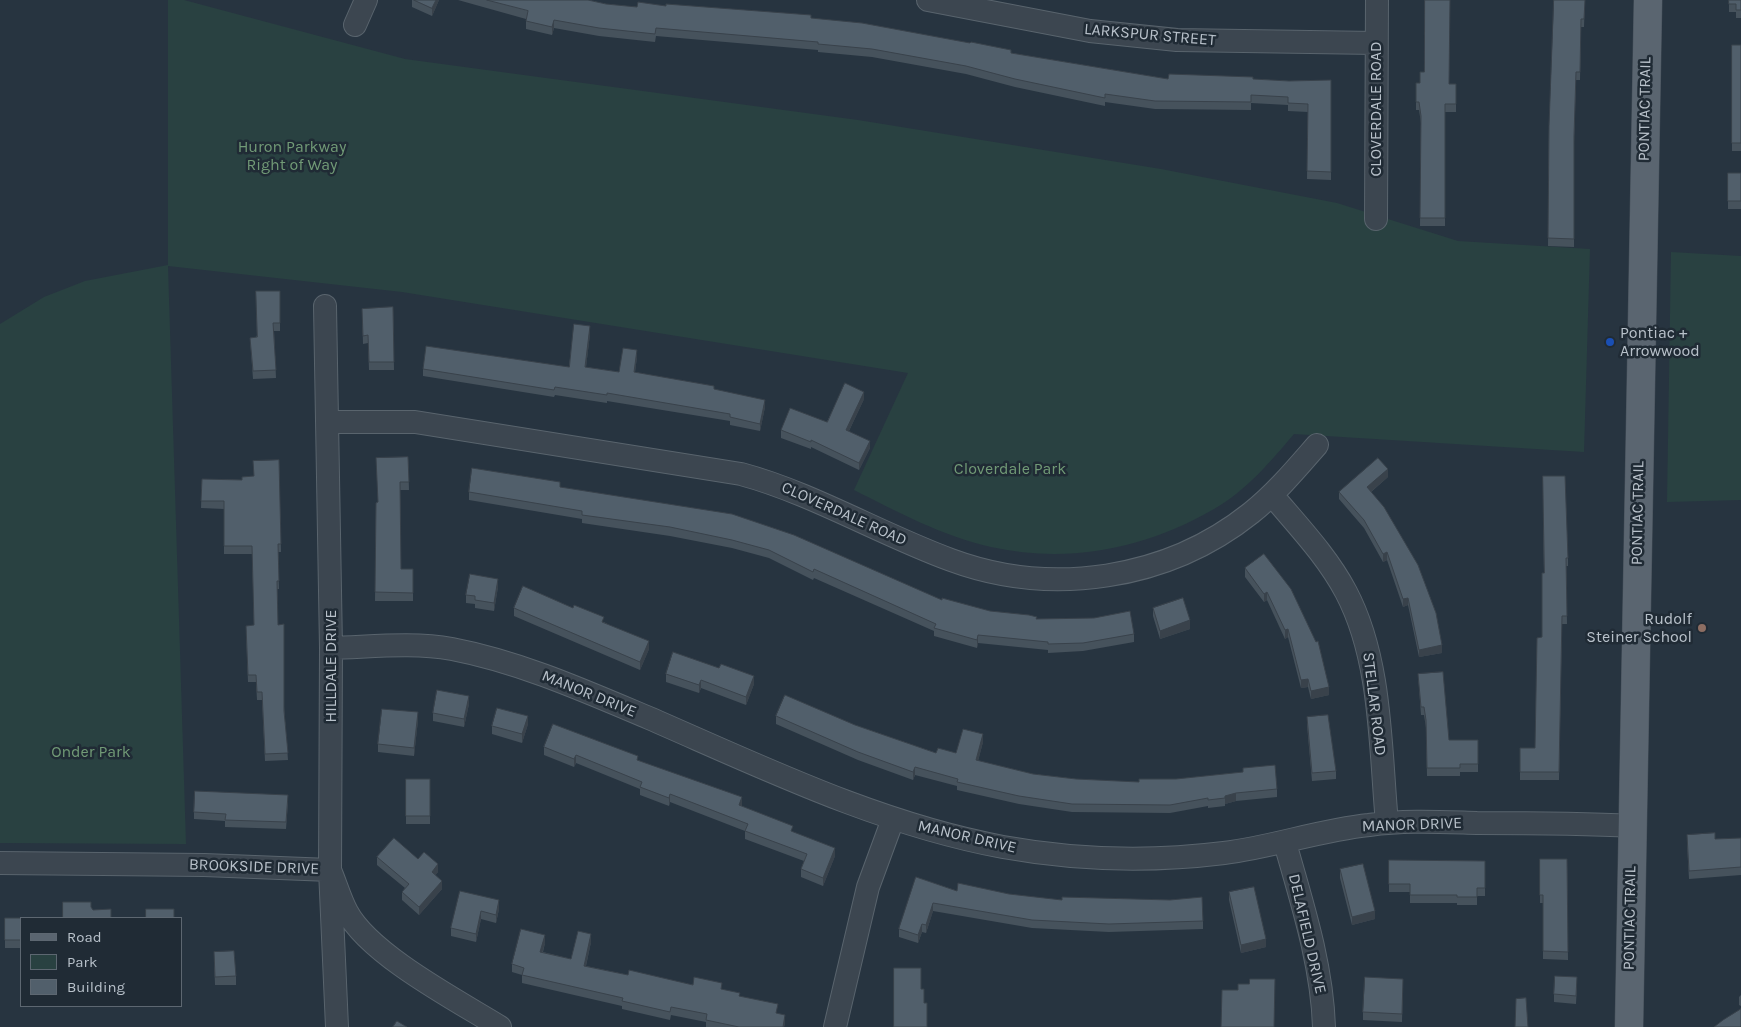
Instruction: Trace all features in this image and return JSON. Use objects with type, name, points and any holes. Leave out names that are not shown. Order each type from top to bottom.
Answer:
[{"type":"main road","name":"PONTIAC TRAIL","points":[[1629,1027],[1648,0]]},
{"type":"street","points":[[356,25],[366,0]]},
{"type":"street","name":"LARKSPUR STREET","points":[[928,0],[1090,30],[1177,40],[1376,43]]},
{"type":"street","name":"CLOVERDALE ROAD","points":[[1376,219],[1377,0]]},
{"type":"street","name":"HILLDALE DRIVE","points":[[325,306],[331,648],[330,870],[337,1027]]},
{"type":"street","name":"CLOVERDALE ROAD","points":[[327,422],[415,422],[741,474],[774,484],[952,561],[990,572],[1028,578],[1101,578],[1169,559],[1225,532],[1272,495],[1317,446]]},
{"type":"street","name":"STELLAR ROAD","points":[[1272,495],[1334,571],[1346,591],[1363,630],[1374,678],[1387,823]]},
{"type":"street","name":"MANOR DRIVE","points":[[331,648],[440,648],[507,663],[596,695],[743,759],[892,819],[1000,846],[1078,857],[1178,856],[1224,853],[1284,842],[1334,830],[1387,823],[1632,826]]},
{"type":"street","points":[[835,1027],[863,903],[892,819]]},
{"type":"street","name":"DELAFIELD DRIVE","points":[[1284,842],[1310,937],[1323,997],[1324,1027]]},
{"type":"street","name":"BROOKSIDE DRIVE","points":[[0,863],[204,865],[330,870],[348,913],[363,934],[422,980],[500,1027]]},
{"type":"green space","name":"Huron Parkway Right of Way","points":[[168,0],[184,0],[405,59],[858,120],[1161,169],[1337,203],[1458,241],[1590,249],[1584,452],[1294,434],[1257,475],[1237,493],[1226,502],[1188,523],[1134,543],[1106,549],[1078,553],[1020,552],[991,547],[955,537],[921,523],[854,490],[908,373],[402,292],[168,266],[186,844],[0,843],[0,324],[44,297],[85,281],[168,265]]},
{"type":"green space","points":[[1671,252],[1741,256],[1741,500],[1667,502]]},
{"type":"building","points":[[414,0],[436,0],[432,8]]},
{"type":"building","points":[[487,0],[588,0],[637,7],[638,2],[666,6],[666,4],[811,15],[811,18],[862,23],[1011,50],[1011,53],[1168,79],[1169,74],[1253,77],[1253,79],[1289,81],[1331,80],[1331,172],[1307,171],[1308,104],[1288,103],[1288,97],[1251,95],[1251,102],[1155,101],[1105,94],[1105,98],[1015,79],[966,66],[872,49],[818,44],[818,42],[656,28],[655,34],[599,28],[554,20],[552,27],[526,21],[528,11]]},
{"type":"building","points":[[1425,0],[1450,0],[1449,84],[1456,84],[1456,104],[1445,104],[1445,218],[1420,218],[1421,116],[1419,102],[1416,102],[1416,83],[1420,83],[1420,72],[1424,72]]},
{"type":"building","points":[[1554,0],[1585,0],[1584,19],[1581,19],[1580,72],[1576,72],[1574,239],[1548,238],[1549,126]]},
{"type":"building","points":[[1729,0],[1741,0],[1741,10],[1736,10],[1736,4],[1729,4]]},
{"type":"building","points":[[1732,45],[1741,45],[1741,143],[1732,143]]},
{"type":"building","points":[[1728,173],[1741,173],[1741,201],[1728,201]]},
{"type":"building","points":[[256,291],[280,291],[280,323],[273,323],[276,370],[253,371],[250,338],[257,337]]},
{"type":"building","points":[[393,307],[394,362],[369,362],[368,335],[363,336],[362,309]]},
{"type":"building","points":[[574,324],[590,326],[585,367],[619,372],[623,348],[637,350],[634,372],[714,386],[714,389],[765,400],[760,424],[730,417],[730,414],[607,393],[607,395],[555,387],[554,390],[423,369],[426,346],[569,367]]},
{"type":"building","points":[[845,383],[864,392],[846,430],[870,441],[859,463],[811,440],[811,442],[781,430],[790,408],[827,422]]},
{"type":"building","points":[[408,457],[409,482],[400,482],[401,569],[413,569],[413,593],[375,592],[376,503],[378,502],[376,458]]},
{"type":"building","points":[[1378,458],[1388,469],[1367,487],[1384,507],[1418,565],[1436,613],[1442,645],[1419,650],[1408,598],[1403,599],[1387,552],[1383,554],[1364,520],[1339,492]]},
{"type":"building","points":[[279,460],[281,544],[278,544],[278,625],[284,624],[284,711],[288,753],[265,754],[262,692],[257,692],[256,675],[248,675],[246,626],[254,625],[252,546],[224,546],[224,501],[201,501],[202,479],[242,480],[242,477],[254,476],[253,461]]},
{"type":"building","points":[[472,468],[560,482],[560,487],[732,514],[794,535],[942,600],[942,598],[990,611],[1029,615],[1037,617],[1036,619],[1094,618],[1130,611],[1134,634],[1083,643],[1048,644],[1048,642],[978,635],[977,640],[934,628],[936,624],[814,569],[813,572],[769,550],[670,527],[582,515],[582,511],[469,492]]},
{"type":"building","points":[[1543,476],[1565,476],[1568,558],[1566,558],[1567,616],[1562,616],[1559,772],[1520,772],[1520,748],[1535,748],[1537,638],[1542,637],[1542,573],[1544,573]]},
{"type":"building","points":[[1264,554],[1291,589],[1316,642],[1318,641],[1329,687],[1311,691],[1308,679],[1301,680],[1288,629],[1285,630],[1267,592],[1264,594],[1245,568]]},
{"type":"building","points":[[470,574],[498,579],[494,603],[475,600],[475,596],[466,595]]},
{"type":"building","points":[[523,586],[573,608],[574,605],[604,617],[602,622],[649,641],[640,662],[514,608]]},
{"type":"building","points":[[1183,598],[1190,620],[1160,631],[1153,608]]},
{"type":"building","points":[[673,652],[719,668],[721,664],[754,676],[746,697],[701,680],[699,685],[666,674]]},
{"type":"building","points":[[1443,672],[1449,740],[1478,740],[1478,764],[1460,764],[1460,768],[1427,768],[1426,720],[1424,707],[1421,707],[1418,674]]},
{"type":"building","points":[[437,690],[469,696],[464,719],[433,713]]},
{"type":"building","points":[[785,695],[855,725],[936,753],[938,748],[956,753],[963,729],[983,734],[976,760],[1033,774],[1076,779],[1139,782],[1139,779],[1176,779],[1243,772],[1243,768],[1275,765],[1277,789],[1236,793],[1225,796],[1225,798],[1208,800],[1208,798],[1170,805],[1072,804],[1019,796],[957,782],[958,779],[915,767],[913,772],[858,752],[776,716]]},
{"type":"building","points":[[497,708],[528,716],[522,734],[492,726]]},
{"type":"building","points":[[382,709],[418,712],[414,748],[378,744]]},
{"type":"building","points":[[1328,715],[1336,771],[1312,773],[1307,717]]},
{"type":"building","points":[[553,724],[638,756],[637,760],[742,797],[739,805],[793,826],[791,831],[835,848],[823,878],[801,869],[807,854],[745,831],[748,824],[670,794],[669,798],[640,787],[642,782],[576,755],[574,759],[544,747]]},
{"type":"building","points":[[406,779],[430,779],[430,816],[406,816]]},
{"type":"building","points":[[195,791],[288,795],[286,822],[225,820],[226,814],[194,812]]},
{"type":"building","points":[[1715,833],[1715,839],[1741,838],[1741,867],[1689,871],[1687,835]]},
{"type":"building","points":[[394,838],[418,859],[424,852],[438,864],[432,872],[442,881],[419,907],[402,892],[409,884],[377,857]]},
{"type":"building","points":[[1540,859],[1567,859],[1568,952],[1543,951],[1543,895],[1540,895]]},
{"type":"building","points":[[1389,860],[1485,861],[1485,888],[1477,888],[1477,897],[1410,895],[1410,884],[1389,884]]},
{"type":"building","points":[[1363,864],[1375,911],[1352,917],[1340,869]]},
{"type":"building","points":[[916,877],[957,891],[958,883],[1009,894],[1062,900],[1062,897],[1170,900],[1202,897],[1203,921],[1109,924],[1032,920],[933,903],[926,925],[922,924],[918,935],[899,929]]},
{"type":"building","points":[[1254,887],[1266,939],[1241,945],[1229,892]]},
{"type":"building","points":[[460,891],[499,900],[496,915],[481,911],[476,934],[451,928]]},
{"type":"building","points":[[63,902],[91,902],[93,910],[111,909],[111,917],[63,917]]},
{"type":"building","points":[[146,909],[174,909],[174,917],[146,917]]},
{"type":"building","points":[[5,918],[20,918],[20,940],[5,940]]},
{"type":"building","points":[[521,929],[545,935],[540,952],[571,959],[578,931],[591,934],[584,966],[628,975],[629,970],[693,985],[694,977],[722,983],[721,989],[740,993],[739,996],[778,1004],[776,1013],[785,1015],[783,1027],[739,1027],[706,1020],[707,1014],[671,1007],[670,1012],[622,1001],[623,998],[522,975],[524,968],[512,964]]},
{"type":"building","points":[[234,951],[236,976],[215,977],[214,952]]},
{"type":"building","points":[[894,968],[921,968],[921,989],[924,989],[924,1003],[927,1003],[927,1027],[894,1027]]},
{"type":"building","points":[[1555,976],[1577,977],[1576,996],[1554,994]]},
{"type":"building","points":[[1365,977],[1403,979],[1402,1014],[1363,1012]]},
{"type":"building","points":[[1250,979],[1275,979],[1274,1027],[1221,1027],[1222,990],[1238,990],[1238,984],[1249,984]]},
{"type":"building","points":[[1526,998],[1528,1027],[1515,1027],[1516,999]]},
{"type":"building","points":[[1741,1009],[1741,1027],[1714,1027],[1723,1020]]},
{"type":"building","points":[[397,1021],[407,1027],[393,1027]]},
{"type":"place","name":"Pontiac + Arrowwood","points":[[1610,342]]},
{"type":"place","name":"Rudolf Steiner School","points":[[1702,628]]},
{"type":"park label","name":"Cloverdale Park","points":[[1010,469]]},
{"type":"park label","name":"Onder Park","points":[[91,752]]}]
